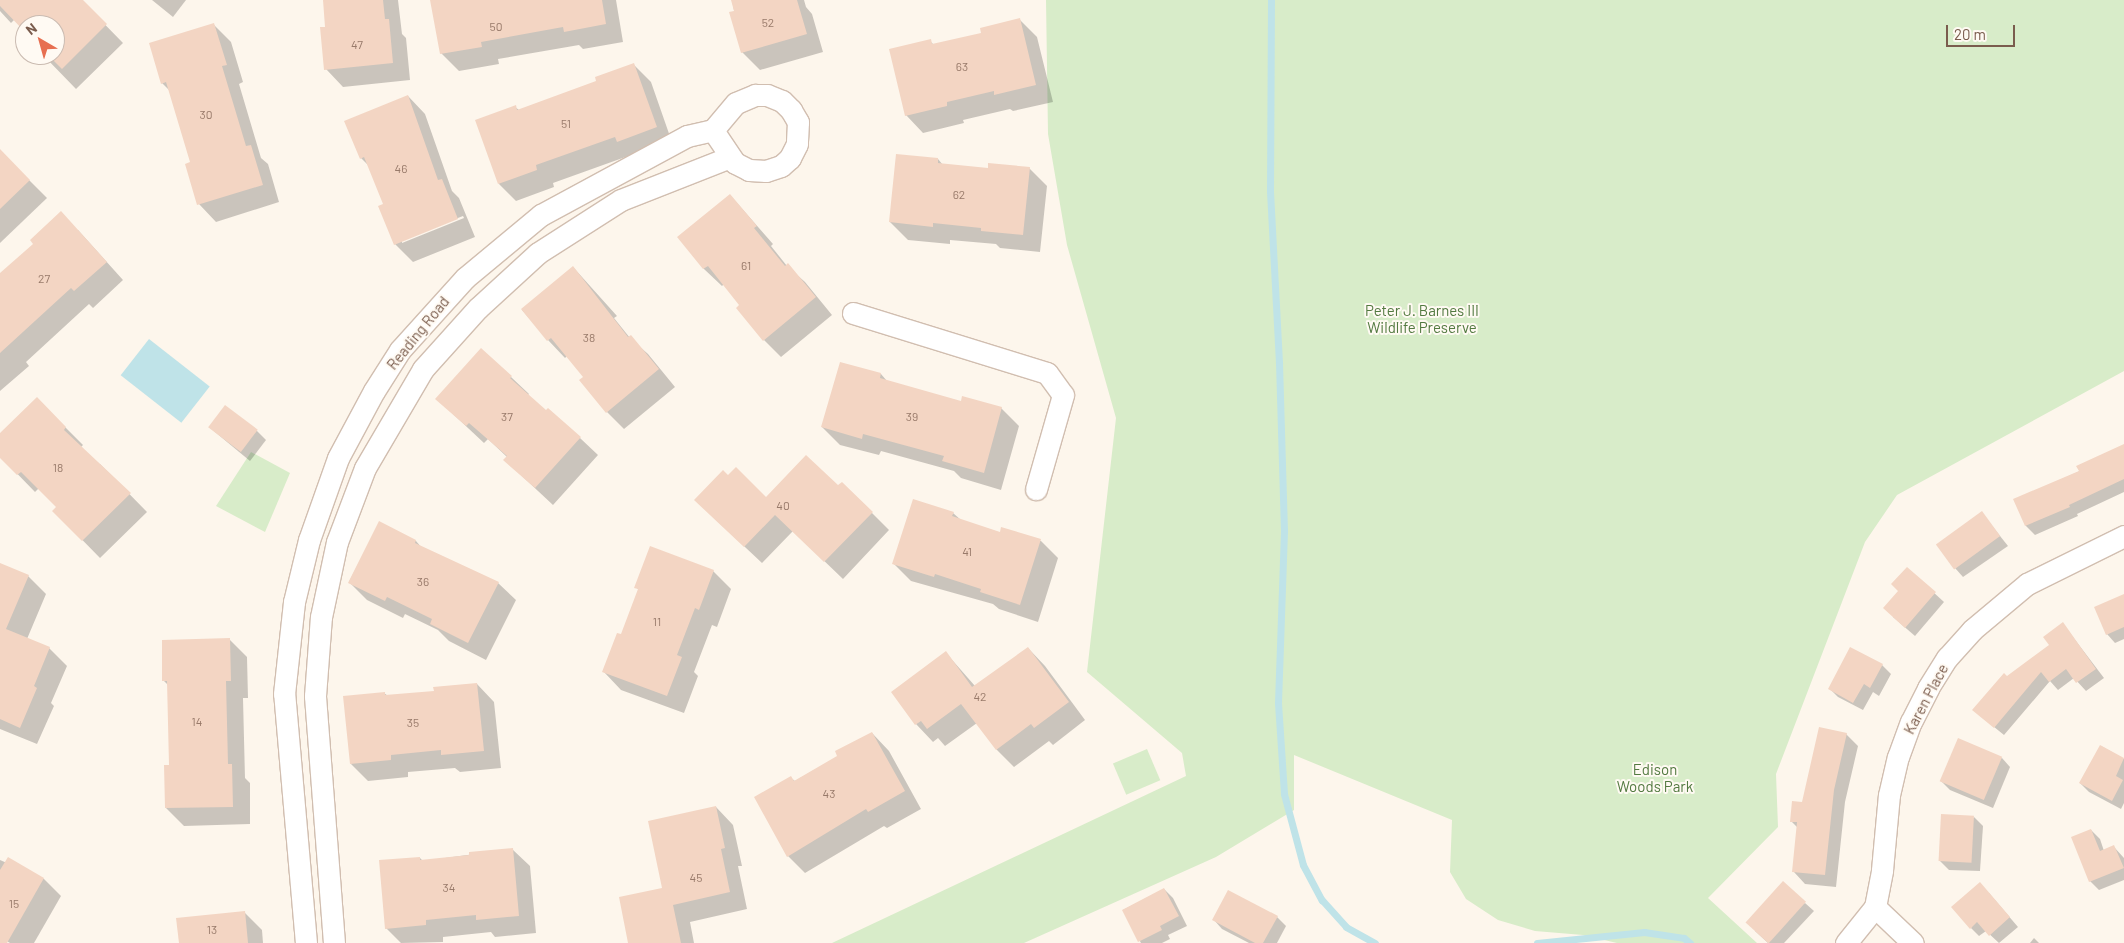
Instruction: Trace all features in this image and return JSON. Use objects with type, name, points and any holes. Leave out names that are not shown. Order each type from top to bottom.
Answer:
[{"type":"street","points":[[755,95],[767,95],[782,101],[791,110],[798,122],[798,144],[790,158],[780,166],[773,170],[757,172],[742,167],[730,157],[713,130],[736,103],[755,95]]},
{"type":"street","name":"Reading Road","points":[[306,943],[284,694],[294,602],[309,540],[338,458],[374,391],[400,350],[465,278],[541,215],[687,136],[713,130]]},
{"type":"street","name":"Reading Road","points":[[334,943],[315,696],[321,617],[337,542],[365,468],[422,369],[478,308],[538,253],[621,200],[730,157]]},
{"type":"street","points":[[853,313],[1047,373],[1062,395],[1036,489]]},
{"type":"street","name":"Karen Place","points":[[1846,943],[1875,907],[1882,870],[1889,795],[1898,757],[1916,713],[1947,658],[1972,630],[2027,584],[2124,536]]},
{"type":"street","points":[[1875,907],[1913,943]]},
{"type":"green space","name":"Peter J. Barnes III Wildlife Preserve","points":[[1046,0],[2124,0],[2124,371],[1897,495],[1865,542],[1776,774],[1778,827],[1708,898],[1757,943],[1617,943],[1583,935],[1535,931],[1498,920],[1466,899],[1450,872],[1452,820],[1294,755],[1294,810],[1216,857],[1024,943],[832,943],[1186,776],[1182,753],[1087,672],[1116,418],[1067,245],[1048,134]]},
{"type":"green space","points":[[251,452],[290,473],[265,532],[216,506]]},
{"type":"green space","points":[[1147,749],[1160,780],[1126,795],[1113,763]]},
{"type":"water","points":[[149,339],[210,386],[181,423],[121,375]]},
{"type":"building","points":[[0,0],[83,0],[107,24],[62,69],[58,65],[65,65],[65,15],[15,15],[15,22],[0,6]]},
{"type":"building","points":[[323,0],[383,0],[385,19],[389,19],[393,63],[324,70],[320,27],[325,27]]},
{"type":"building","points":[[430,0],[602,0],[606,24],[564,32],[563,27],[481,42],[482,47],[440,54]]},
{"type":"building","points":[[731,0],[797,0],[807,34],[741,53],[729,12],[734,11]]},
{"type":"building","points":[[1020,18],[1036,85],[994,95],[994,91],[947,102],[947,106],[905,116],[889,49],[931,39],[932,44],[981,33],[980,28]]},
{"type":"building","points":[[214,23],[227,65],[222,66],[246,146],[251,145],[263,185],[197,205],[185,164],[190,162],[166,82],[161,84],[149,43]]},
{"type":"building","points":[[634,63],[657,127],[617,142],[615,137],[536,165],[537,170],[498,184],[475,120],[516,105],[517,110],[596,81],[595,77]]},
{"type":"building","points":[[408,95],[438,180],[442,179],[458,219],[394,245],[378,206],[383,204],[364,157],[360,159],[344,121]]},
{"type":"building","points":[[0,149],[30,180],[0,209]]},
{"type":"building","points":[[896,154],[938,158],[938,163],[988,168],[988,163],[1030,167],[1023,235],[981,231],[981,228],[933,223],[933,227],[889,222]]},
{"type":"building","points":[[730,194],[757,226],[754,228],[785,266],[788,263],[816,297],[763,341],[736,308],[739,305],[708,266],[703,269],[677,237]]},
{"type":"building","points":[[61,211],[107,262],[74,291],[71,288],[0,353],[0,273],[33,244],[30,240]]},
{"type":"building","points":[[573,266],[628,337],[631,335],[659,369],[606,413],[579,380],[583,377],[551,338],[547,341],[521,309]]},
{"type":"building","points":[[481,348],[512,376],[510,378],[546,410],[548,408],[581,437],[535,488],[503,460],[507,456],[469,423],[466,426],[435,399]]},
{"type":"building","points":[[840,362],[881,373],[880,378],[961,401],[962,396],[1002,407],[984,473],[942,461],[944,456],[863,434],[862,439],[821,427]]},
{"type":"building","points":[[37,397],[66,427],[64,430],[131,493],[82,541],[52,511],[56,507],[21,472],[17,475],[0,458],[0,433]]},
{"type":"building","points":[[225,405],[258,430],[241,452],[208,427]]},
{"type":"building","points":[[2124,444],[2124,479],[2069,505],[2070,507],[2025,526],[2013,499],[2079,471],[2076,466]]},
{"type":"building","points":[[806,455],[838,485],[842,482],[873,512],[824,562],[775,515],[744,547],[694,500],[723,470],[728,475],[736,467],[766,497]]},
{"type":"building","points":[[913,499],[954,512],[952,516],[1000,532],[1001,527],[1041,539],[1020,605],[980,592],[981,589],[935,574],[934,577],[892,564]]},
{"type":"building","points":[[1982,511],[2000,536],[1954,570],[1936,545]]},
{"type":"building","points":[[379,521],[416,540],[415,543],[499,582],[468,643],[430,624],[432,619],[387,597],[385,601],[348,583]]},
{"type":"building","points":[[650,546],[714,570],[699,610],[695,608],[677,655],[682,657],[667,696],[602,672],[617,633],[621,634],[638,589],[634,588]]},
{"type":"building","points":[[0,563],[29,575],[6,629],[50,647],[34,686],[37,688],[20,728],[0,719]]},
{"type":"building","points":[[1907,567],[1936,592],[1905,628],[1883,608],[1898,591],[1891,584]]},
{"type":"building","points":[[2124,594],[2124,627],[2106,635],[2094,607]]},
{"type":"building","points":[[2063,622],[2096,669],[2076,683],[2066,669],[2049,682],[2041,672],[1994,728],[1972,710],[2004,673],[2007,676],[2049,645],[2043,637]]},
{"type":"building","points":[[230,638],[231,681],[226,681],[228,764],[232,764],[233,807],[165,808],[164,765],[169,765],[167,681],[162,681],[162,640]]},
{"type":"building","points":[[1028,647],[1069,702],[1034,728],[1031,724],[996,750],[961,704],[927,729],[921,721],[915,725],[891,692],[946,651],[972,687]]},
{"type":"building","points":[[1850,647],[1883,664],[1870,688],[1864,684],[1853,703],[1828,689]]},
{"type":"building","points":[[477,683],[484,751],[441,755],[441,750],[391,755],[391,760],[350,764],[343,696],[385,692],[385,695],[434,691],[433,687]]},
{"type":"building","points":[[1819,727],[1847,733],[1834,790],[1825,875],[1792,872],[1797,822],[1790,822],[1792,801],[1802,802]]},
{"type":"building","points":[[872,732],[905,791],[868,812],[866,809],[787,857],[754,797],[791,776],[794,781],[837,756],[835,751]]},
{"type":"building","points":[[1958,738],[2002,757],[1984,800],[1940,781]]},
{"type":"building","points":[[2100,745],[2124,758],[2116,776],[2123,780],[2112,801],[2079,783]]},
{"type":"building","points":[[716,806],[725,848],[721,849],[730,892],[673,905],[681,943],[628,943],[619,897],[662,888],[648,821]]},
{"type":"building","points":[[1941,814],[1974,816],[1971,863],[1939,861]]},
{"type":"building","points":[[2091,829],[2100,851],[2114,845],[2124,868],[2089,882],[2071,837]]},
{"type":"building","points":[[513,848],[519,916],[476,920],[476,915],[426,920],[426,925],[385,929],[379,860],[420,857],[420,860],[469,855],[469,852]]},
{"type":"building","points":[[8,857],[44,878],[7,943],[0,943],[0,870]]},
{"type":"building","points":[[1783,881],[1806,902],[1769,943],[1746,923]]},
{"type":"building","points":[[1980,882],[2010,917],[1989,936],[1977,922],[1970,929],[1951,907]]},
{"type":"building","points":[[1164,888],[1179,916],[1160,926],[1162,930],[1138,942],[1122,910]]},
{"type":"building","points":[[1228,890],[1278,916],[1263,943],[1255,943],[1212,920]]},
{"type":"building","points":[[245,911],[248,943],[179,943],[176,918]]},
{"type":"waterway","points":[[1271,0],[1270,191],[1279,363],[1284,531],[1278,703],[1284,794],[1303,865],[1322,900],[1346,927],[1375,943]]},
{"type":"waterway","points":[[1537,943],[1644,932],[1684,938],[1690,943]]},
{"type":"park label","name":"Edison Woods Park","points":[[1655,778]]}]
